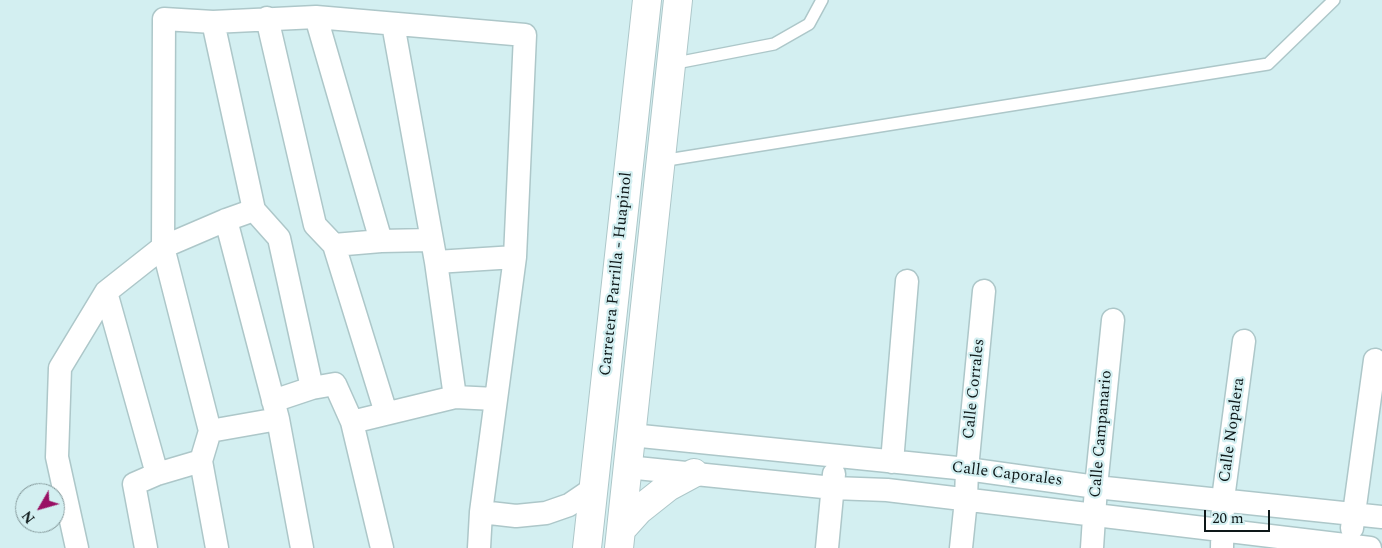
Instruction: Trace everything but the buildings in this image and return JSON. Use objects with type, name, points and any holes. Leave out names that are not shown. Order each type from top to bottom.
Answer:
[{"type":"main road","name":"Carretera Parrilla - Huapinol","points":[[587,548],[646,0]]},
{"type":"main road","name":"Carretera Parrilla - Huapinol","points":[[620,539],[678,0]]},
{"type":"main road","points":[[620,539],[639,510],[668,488],[694,473]]},
{"type":"street","points":[[316,17],[381,241]]},
{"type":"street","points":[[217,548],[200,461],[210,431],[162,247],[164,18],[213,22],[316,17],[525,35],[515,257],[481,512],[479,548]]},
{"type":"street","points":[[267,18],[315,226],[334,245],[386,413]]},
{"type":"street","points":[[213,22],[254,210],[279,238],[312,388]]},
{"type":"street","points":[[393,24],[436,262],[455,397]]},
{"type":"street","points":[[77,548],[57,457],[60,368],[106,292],[162,247],[254,210]]},
{"type":"street","points":[[226,220],[275,410],[302,548]]},
{"type":"street","points":[[279,238],[315,226]]},
{"type":"street","points":[[334,245],[381,241],[431,240]]},
{"type":"street","points":[[436,262],[515,257]]},
{"type":"street","points":[[892,462],[907,281]]},
{"type":"street","name":"Calle Corrales","points":[[961,548],[984,291]]},
{"type":"street","points":[[106,292],[157,474]]},
{"type":"street","name":"Calle Campanario","points":[[1092,548],[1096,487],[1113,320]]},
{"type":"street","name":"Calle Nopalera","points":[[1223,539],[1223,499],[1244,341]]},
{"type":"street","points":[[1356,547],[1354,514],[1375,360]]},
{"type":"street","points":[[210,431],[275,410],[312,388],[335,384],[352,422],[382,548]]},
{"type":"street","points":[[352,422],[455,397],[496,399]]},
{"type":"street","name":"Calle Caporales","points":[[631,435],[967,469],[1096,487],[1223,499],[1382,518]]},
{"type":"street","points":[[828,548],[835,456]]},
{"type":"street","points":[[146,548],[134,484],[157,474],[200,461]]},
{"type":"street","name":"Calle Caporales","points":[[628,467],[833,488],[887,490],[1095,515],[1223,539],[1356,547]]},
{"type":"street","points":[[481,512],[516,516],[546,513],[569,505],[594,488]]},
{"type":"lane","points":[[671,64],[774,44],[809,24],[822,0]]},
{"type":"lane","points":[[661,161],[1268,64],[1334,0]]}]
